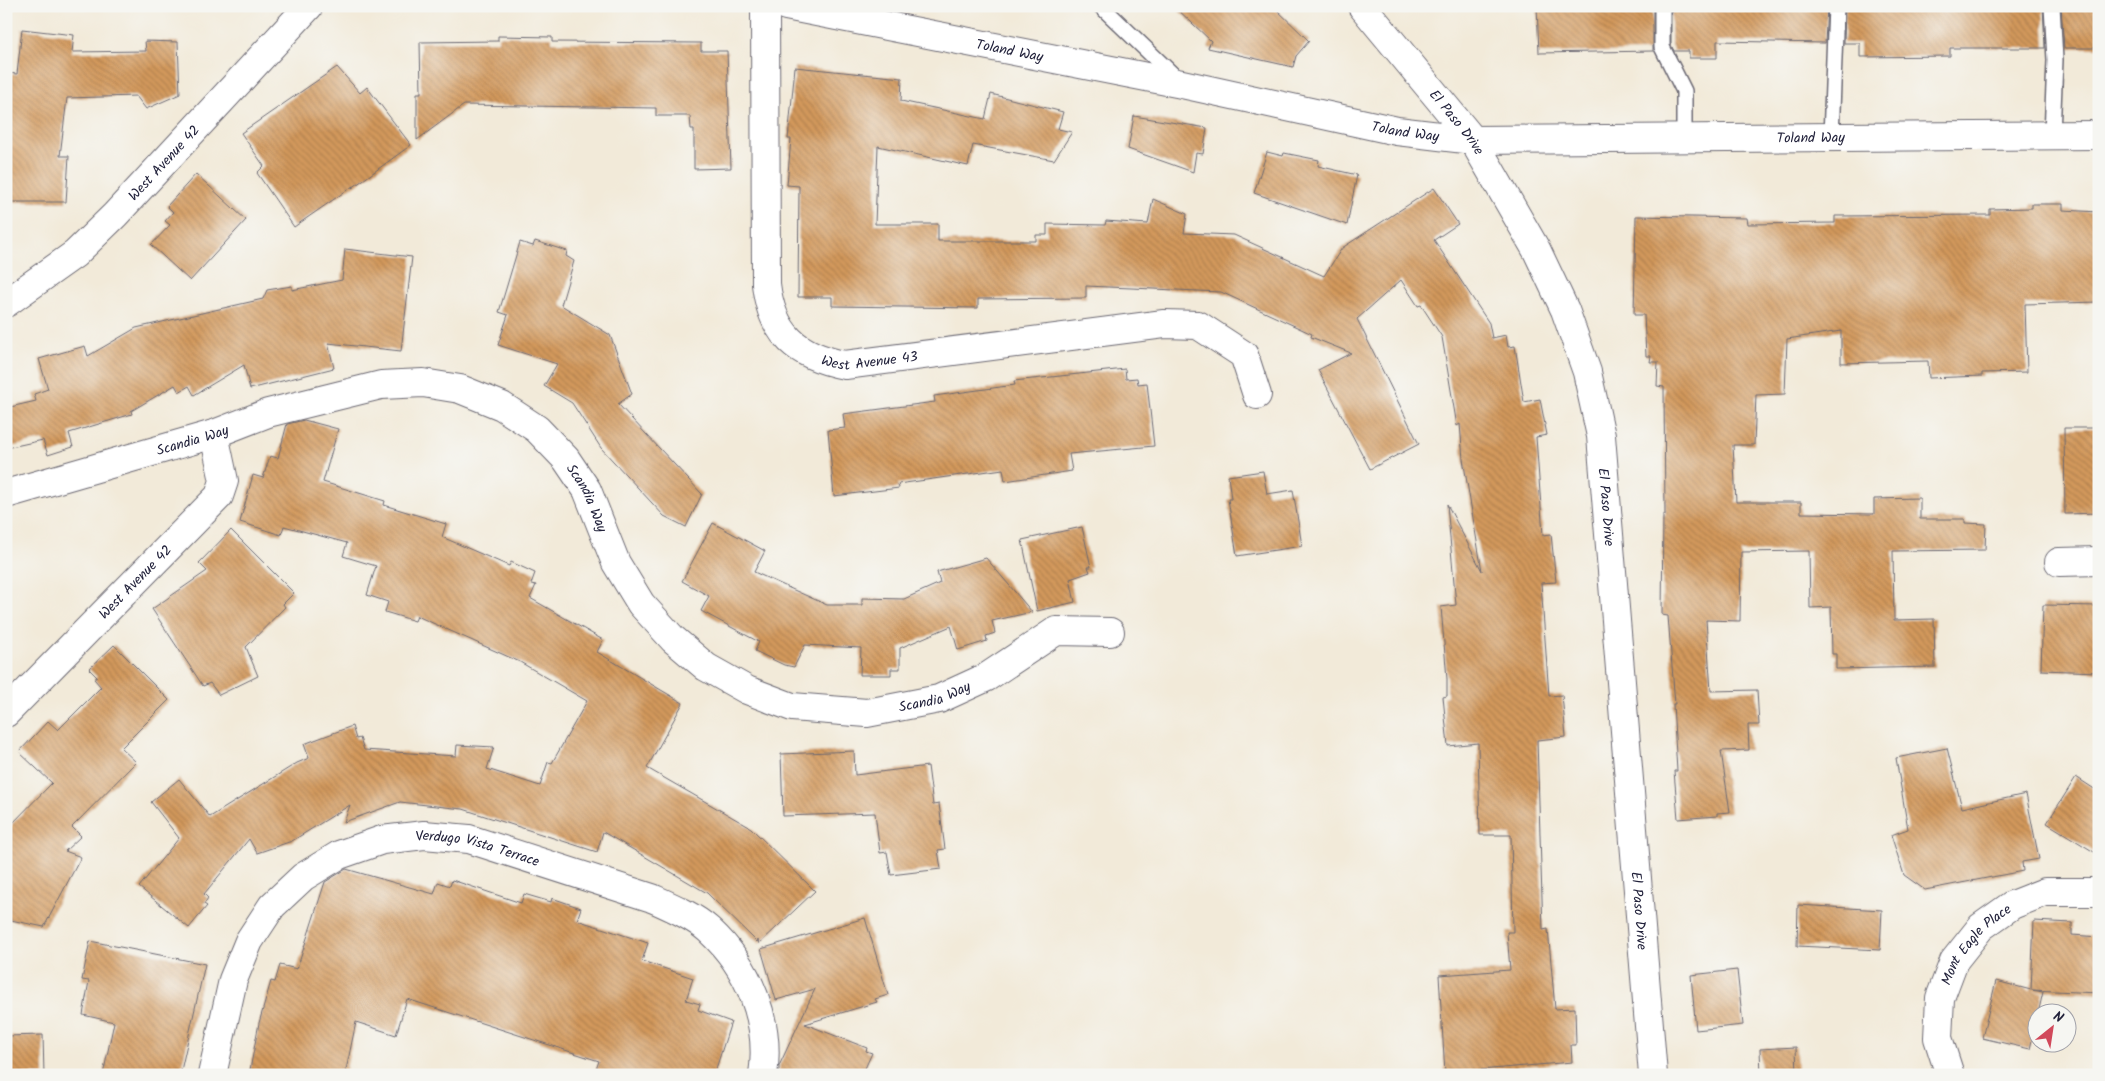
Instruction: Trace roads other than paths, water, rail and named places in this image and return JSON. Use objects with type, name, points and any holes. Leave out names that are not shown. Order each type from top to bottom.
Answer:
[{"type":"street","name":"West Avenue 42","points":[[6,303],[75,254],[89,241],[309,6]]},
{"type":"street","name":"West Avenue 43","points":[[765,6],[766,284],[768,303],[778,325],[794,346],[820,360],[845,365],[1164,324],[1198,326],[1244,355],[1257,395]]},
{"type":"street","name":"Toland Way","points":[[786,6],[1182,84],[1396,131],[1473,140],[2099,135]]},
{"type":"street","name":"El Paso Drive","points":[[1362,6],[1473,140],[1537,251],[1565,310],[1587,372],[1601,436],[1653,1075]]},
{"type":"street","name":"Scandia Way","points":[[6,494],[214,434],[268,413],[381,385],[423,383],[460,389],[502,406],[537,429],[566,458],[587,490],[616,563],[641,604],[672,640],[706,667],[739,686],[792,707],[867,713],[939,699],[987,677],[1056,631],[1110,632]]},
{"type":"street","name":"West Avenue 42","points":[[6,713],[219,496],[224,482],[214,434]]},
{"type":"street","points":[[2060,562],[2099,562]]},
{"type":"street","name":"Verdugo Vista Terrace","points":[[212,1075],[233,980],[249,941],[272,906],[303,877],[339,855],[382,840],[424,834],[469,839],[652,898],[679,910],[708,930],[735,959],[752,989],[762,1022],[766,1059],[763,1075]]},
{"type":"street","name":"Mont Eagle Place","points":[[1950,1075],[1938,1038],[1940,998],[1954,961],[1981,927],[2012,905],[2045,892],[2099,892]]},
{"type":"lane","points":[[1101,6],[1182,84]]},
{"type":"lane","points":[[1662,6],[1662,46],[1684,91],[1684,138]]},
{"type":"lane","points":[[1831,137],[1836,6]]},
{"type":"lane","points":[[2052,6],[2054,60],[2052,135]]}]
